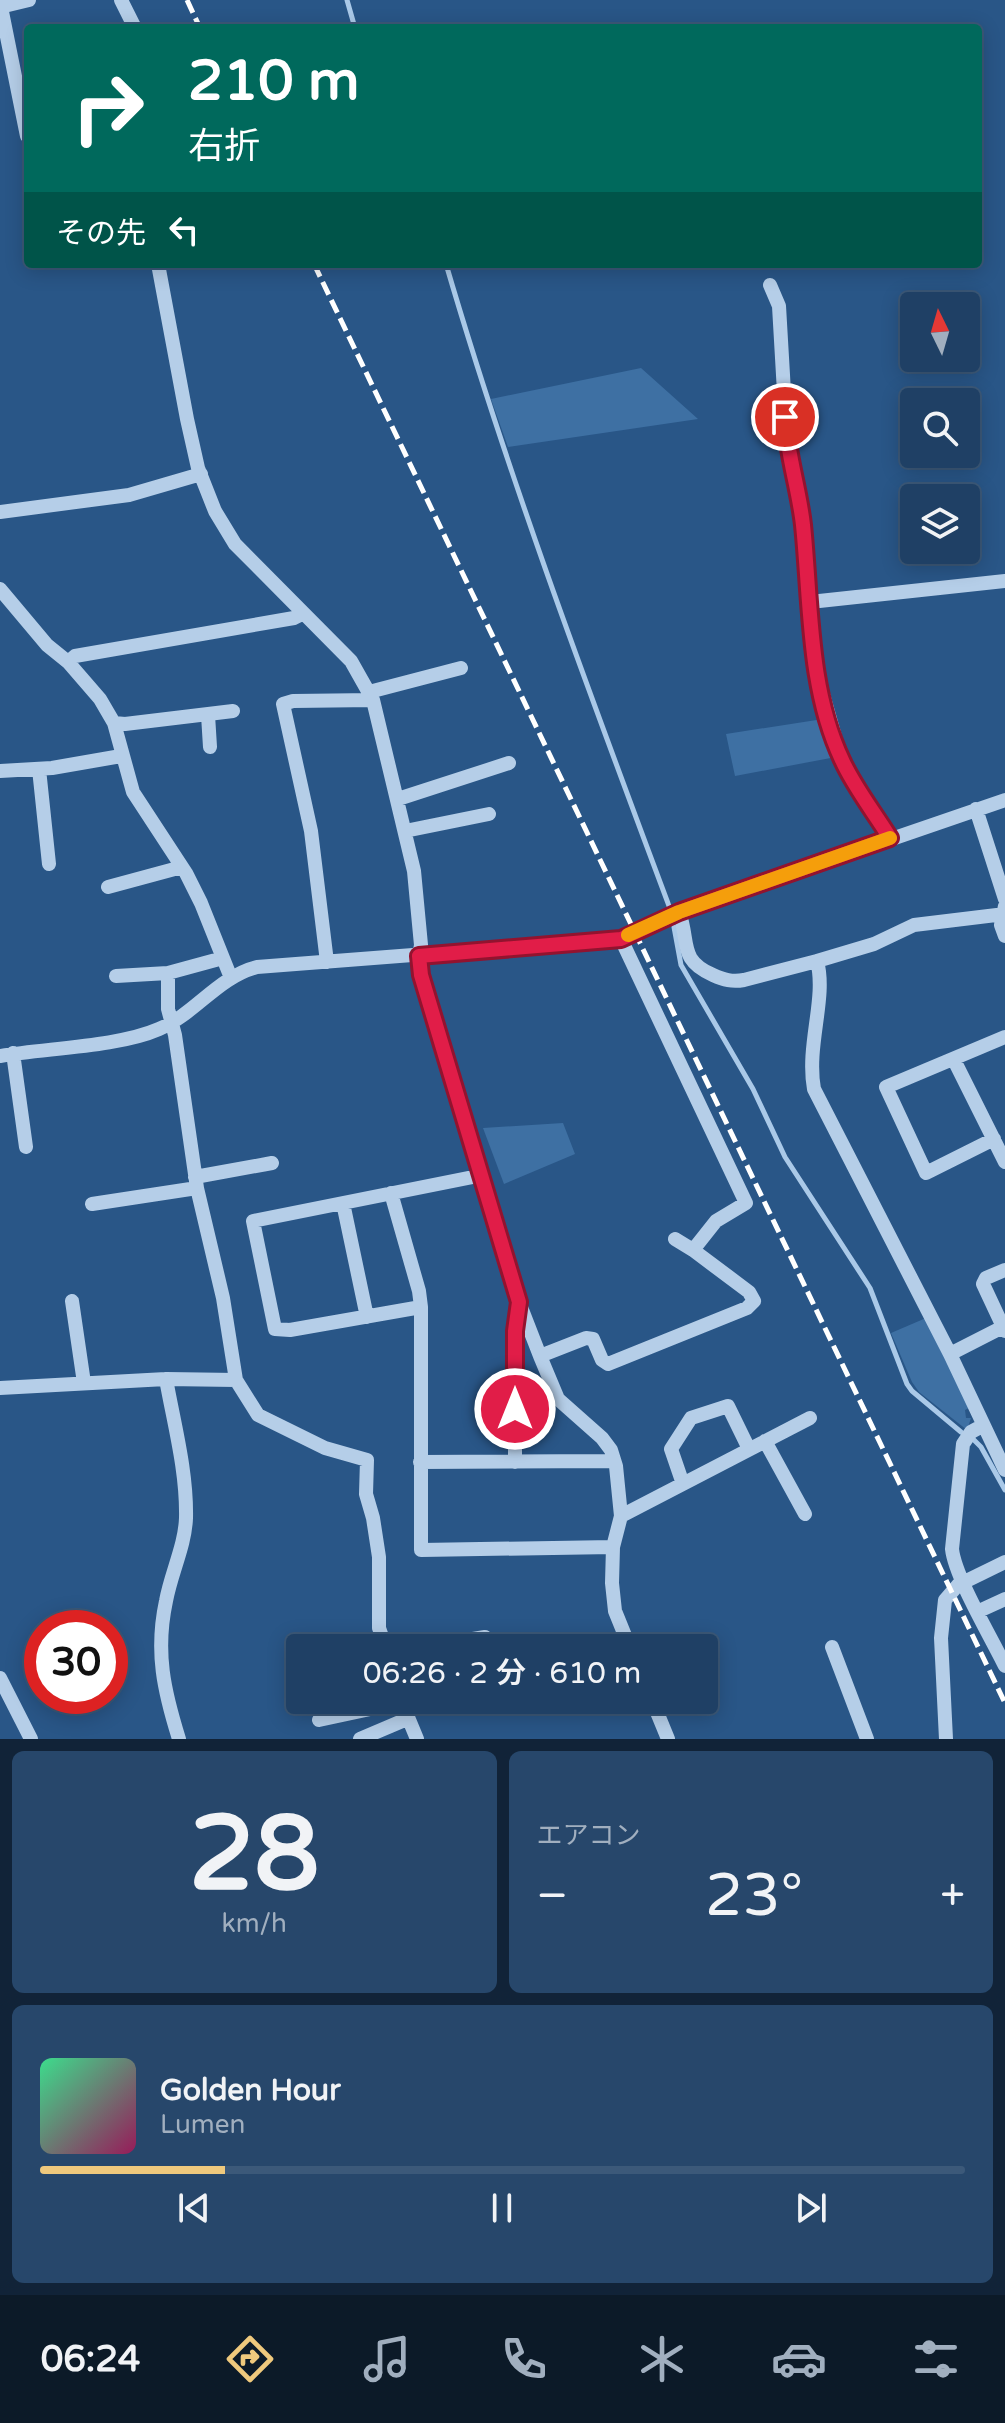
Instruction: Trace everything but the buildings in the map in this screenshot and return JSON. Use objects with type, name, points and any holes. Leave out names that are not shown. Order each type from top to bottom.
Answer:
[{"type":"street","points":[[24,122],[0,7],[29,0]]},
{"type":"street","points":[[121,0],[133,24]]},
{"type":"street","points":[[159,268],[187,419],[201,474],[215,511],[235,544],[351,661],[371,696],[414,871],[421,975],[519,1302],[558,1399],[602,1438],[611,1450],[614,1461],[621,1516],[613,1547],[612,1583],[615,1611],[624,1634]]},
{"type":"street","points":[[770,285],[779,306],[787,444],[802,521],[818,677],[842,761],[890,838]]},
{"type":"street","points":[[0,512],[129,495],[201,474]]},
{"type":"street","points":[[810,602],[1005,581]]},
{"type":"street","points":[[0,589],[47,645],[68,662],[100,699],[114,723],[133,792],[182,867],[201,903],[231,978]]},
{"type":"street","points":[[68,662],[75,656],[302,614]]},
{"type":"street","points":[[327,962],[311,831],[283,704],[371,696],[461,668]]},
{"type":"street","points":[[114,723],[233,711]]},
{"type":"street","points":[[208,715],[210,747]]},
{"type":"street","points":[[0,771],[77,765],[121,756]]},
{"type":"street","points":[[398,799],[509,763]]},
{"type":"street","points":[[39,769],[49,864]]},
{"type":"street","points":[[26,1147],[6,1054],[128,1038],[155,1031],[172,1023],[231,978],[257,967],[621,939],[679,912],[1005,800]]},
{"type":"street","points":[[976,809],[1005,902],[1001,925],[1005,936]]},
{"type":"street","points":[[405,831],[489,814]]},
{"type":"street","points":[[108,887],[182,867]]},
{"type":"street","points":[[679,912],[688,957],[700,970],[733,982],[874,944],[914,925],[1005,914]]},
{"type":"street","points":[[621,939],[746,1203],[716,1221],[693,1250]]},
{"type":"street","points":[[116,976],[168,973],[223,958]]},
{"type":"street","points":[[817,961],[820,989],[811,1059],[814,1089],[1003,1463]]},
{"type":"street","points":[[168,973],[168,1009],[196,1182],[223,1298],[236,1380],[258,1415],[325,1448],[367,1460],[366,1494],[379,1557],[381,1634]]},
{"type":"street","points":[[994,1139],[926,1173],[886,1087],[1005,1037]]},
{"type":"street","points":[[954,1060],[1005,1162]]},
{"type":"street","points":[[92,1204],[272,1163]]},
{"type":"street","points":[[421,1307],[290,1330],[275,1329],[253,1221],[483,1175]]},
{"type":"street","points":[[391,1193],[421,1307],[421,1550],[613,1547]]},
{"type":"street","points":[[343,1203],[367,1317]]},
{"type":"street","points":[[540,1356],[586,1338],[593,1339],[602,1360],[608,1364],[747,1308],[754,1301],[749,1292],[675,1239]]},
{"type":"street","points":[[950,1354],[1004,1329],[983,1284],[986,1278],[1005,1270]]},
{"type":"street","points":[[72,1301],[84,1383]]},
{"type":"street","points":[[515,1462],[515,1331],[519,1302]]},
{"type":"street","points":[[0,1388],[166,1379],[236,1380]]},
{"type":"street","points":[[166,1379],[185,1492],[186,1521],[161,1635],[163,1689],[179,1739]]},
{"type":"street","points":[[683,1484],[671,1449],[691,1418],[728,1406],[749,1449]]},
{"type":"street","points":[[621,1516],[810,1418]]},
{"type":"street","points":[[982,1426],[971,1432],[961,1449],[952,1537],[953,1559],[1005,1666]]},
{"type":"street","points":[[765,1441],[805,1514]]},
{"type":"street","points":[[420,1462],[614,1461]]},
{"type":"street","points":[[946,1739],[942,1619],[945,1600],[958,1585],[1005,1562]]},
{"type":"street","points":[[979,1611],[1005,1599]]},
{"type":"street","points":[[832,1647],[867,1739]]},
{"type":"street","points":[[0,1678],[31,1739]]},
{"type":"street","points":[[319,1720],[345,1714]]},
{"type":"street","points":[[406,1714],[417,1739]]},
{"type":"street","points":[[658,1714],[668,1739]]},
{"type":"street","points":[[360,1739],[407,1719]]},
{"type":"shaded area","points":[[641,368],[698,419],[508,447],[491,399]]},
{"type":"shaded area","points":[[823,719],[836,757],[735,776],[726,734]]},
{"type":"shaded area","points":[[563,1123],[575,1154],[504,1184],[483,1128]]},
{"type":"shaded area","points":[[926,1318],[969,1408],[965,1410],[966,1418],[971,1418],[967,1430],[919,1392],[891,1333]]},
{"type":"waterway","points":[[347,0],[354,24]]},
{"type":"waterway","points":[[447,268],[524,507],[669,906]]},
{"type":"waterway","points":[[674,927],[681,965],[753,1089],[785,1157],[870,1288],[907,1384],[961,1432]]},
{"type":"waterway","points":[[973,1439],[981,1447],[1005,1490]]},
{"type":"railway","points":[[187,0],[198,24]]},
{"type":"railway","points":[[316,268],[1005,1703]]},
{"type":"slow traffic","points":[[628,935],[679,912],[890,838]]},
{"type":"route","points":[[515,1409],[515,1331],[519,1302],[421,975],[419,956],[621,939],[679,912],[890,838],[842,761],[828,720],[814,651],[802,521],[785,417]]}]
